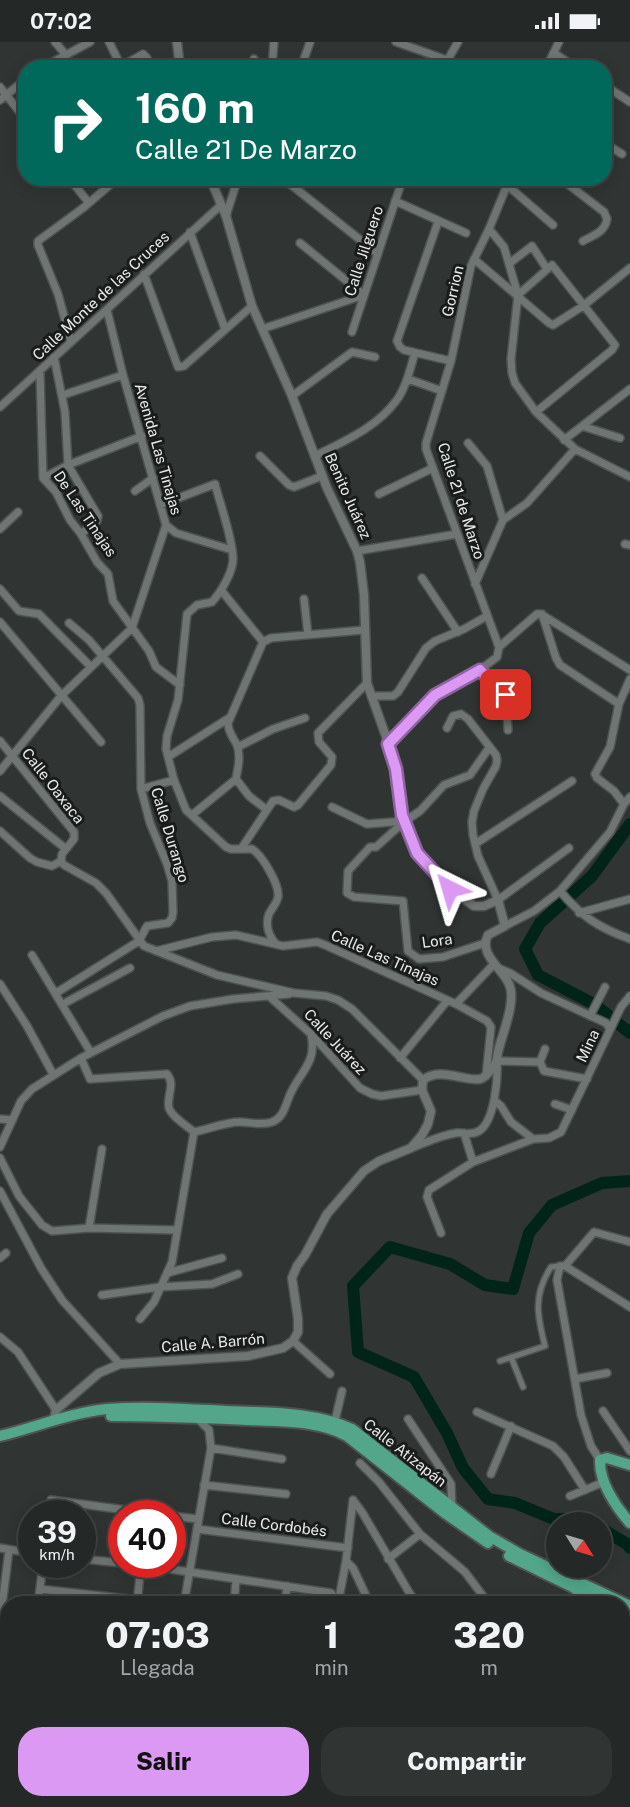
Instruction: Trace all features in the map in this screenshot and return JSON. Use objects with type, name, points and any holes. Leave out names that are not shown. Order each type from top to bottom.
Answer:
[{"type":"main road","points":[[0,1436],[55,1415],[107,1409],[159,1408],[197,1413]]},
{"type":"main road","points":[[0,1444],[54,1427],[105,1416],[197,1413]]},
{"type":"main road","name":"Calle Atizapán","points":[[197,1413],[301,1414],[335,1421],[352,1429],[489,1536],[574,1583]]},
{"type":"main road","name":"Calle Atizapán","points":[[197,1413],[301,1423],[334,1429],[347,1436],[484,1541],[516,1560],[574,1583]]},
{"type":"main road","points":[[630,1465],[607,1458],[600,1461],[604,1482],[623,1516],[630,1523]]},
{"type":"main road","points":[[574,1583],[594,1596]]},
{"type":"main road","points":[[574,1583],[606,1596]]},
{"type":"street","points":[[56,42],[66,54]]},
{"type":"street","points":[[56,60],[90,42]]},
{"type":"street","points":[[109,42],[117,60]]},
{"type":"street","points":[[177,42],[179,60]]},
{"type":"street","points":[[273,60],[274,42]]},
{"type":"street","points":[[304,60],[310,42]]},
{"type":"street","points":[[398,42],[447,60],[458,42]]},
{"type":"street","points":[[550,60],[559,42]]},
{"type":"street","points":[[554,53],[564,60]]},
{"type":"street","points":[[132,60],[143,54],[148,60]]},
{"type":"street","points":[[0,99],[18,85]]},
{"type":"street","points":[[0,87],[18,110]]},
{"type":"street","points":[[612,91],[630,102]]},
{"type":"street","points":[[612,148],[622,154]]},
{"type":"street","points":[[75,186],[89,203]]},
{"type":"street","points":[[71,342],[58,294],[38,241],[109,186]]},
{"type":"street","name":"Benito Juárez","points":[[213,186],[226,216],[252,306],[292,396],[322,476],[357,551],[363,584],[367,683],[396,769],[399,800],[417,853],[455,894],[474,906],[484,906],[498,900]]},
{"type":"street","points":[[226,216],[235,186]]},
{"type":"street","points":[[293,186],[378,254]]},
{"type":"street","name":"Calle Jilguero","points":[[352,332],[401,186]]},
{"type":"street","name":"Gorrion","points":[[451,361],[474,259],[506,186]]},
{"type":"street","points":[[512,186],[553,225]]},
{"type":"street","points":[[570,186],[604,212],[607,219],[605,227],[583,241]]},
{"type":"street","points":[[395,201],[466,233]]},
{"type":"street","name":"Calle Monte de las Cruces","points":[[0,407],[221,205]]},
{"type":"street","points":[[438,222],[398,344],[404,350],[451,361]]},
{"type":"street","points":[[489,229],[502,244],[510,262],[518,295],[511,359],[515,383],[536,412],[575,449],[630,477]]},
{"type":"street","points":[[190,232],[225,329]]},
{"type":"street","points":[[300,243],[364,295]]},
{"type":"street","points":[[510,262],[532,246],[615,345],[612,350],[536,412]]},
{"type":"street","points":[[474,259],[554,325],[583,306],[630,268]]},
{"type":"street","points":[[518,295],[550,267]]},
{"type":"street","points":[[144,274],[178,367],[184,366],[252,306]]},
{"type":"street","points":[[262,329],[364,295]]},
{"type":"street","name":"Avenida Las Tinajas","points":[[106,310],[166,525],[132,627]]},
{"type":"street","points":[[292,396],[352,352],[375,357]]},
{"type":"street","points":[[315,456],[361,432],[397,400],[408,378],[415,353]]},
{"type":"street","points":[[54,357],[63,395],[68,465],[97,513],[98,519],[81,534]]},
{"type":"street","name":"Calle 21 de Marzo","points":[[451,361],[426,443],[433,468],[499,647]]},
{"type":"street","name":"De Las Tinajas","points":[[40,372],[43,478],[56,492],[70,520],[97,562],[108,574],[113,601],[149,651],[156,667],[180,685]]},
{"type":"street","points":[[63,395],[123,375]]},
{"type":"street","points":[[408,378],[442,391]]},
{"type":"street","points":[[564,440],[630,389]]},
{"type":"street","points":[[582,426],[620,438]]},
{"type":"street","points":[[43,478],[68,465],[141,436]]},
{"type":"street","points":[[468,443],[486,466],[502,520]]},
{"type":"street","points":[[475,584],[502,520],[528,503],[575,449]]},
{"type":"street","points":[[260,456],[289,485],[294,487],[322,476]]},
{"type":"street","points":[[379,494],[433,468]]},
{"type":"street","points":[[135,491],[153,478]]},
{"type":"street","points":[[160,505],[215,484],[232,550],[232,563],[221,590],[213,602],[197,605],[187,614],[180,685],[166,742],[168,757],[182,804],[226,847],[252,849],[259,854],[277,888],[278,899],[270,914],[268,926],[276,944]]},
{"type":"street","points":[[0,529],[18,512]]},
{"type":"street","points":[[166,525],[176,533],[232,550]]},
{"type":"street","points":[[357,551],[457,534]]},
{"type":"street","points":[[422,578],[458,632]]},
{"type":"street","points":[[221,590],[263,642]]},
{"type":"street","points":[[2,593],[19,611],[39,614],[90,666]]},
{"type":"street","points":[[304,599],[308,635]]},
{"type":"street","points":[[388,744],[435,695],[480,670],[497,657],[499,647],[537,614],[542,614],[630,670]]},
{"type":"street","points":[[371,696],[393,696],[398,693],[426,648],[435,641],[458,632],[487,616]]},
{"type":"street","points":[[544,616],[560,665],[619,704]]},
{"type":"street","points":[[0,622],[101,742]]},
{"type":"street","name":"Calle Durango","points":[[69,623],[89,640],[100,656],[138,698],[140,705],[141,789],[150,823],[167,864],[174,899],[171,921],[147,926],[139,941]]},
{"type":"street","points":[[0,771],[62,696],[100,656],[132,627]]},
{"type":"street","points":[[192,815],[236,779],[238,747],[229,731],[229,718],[263,642],[271,638],[364,630]]},
{"type":"street","points":[[480,670],[506,695],[508,730]]},
{"type":"street","points":[[624,804],[614,791],[595,777],[610,747],[619,704],[630,679]]},
{"type":"street","points":[[241,849],[276,800],[294,807],[298,805],[331,765],[332,757],[319,742],[318,732],[367,683]]},
{"type":"street","points":[[447,728],[453,716],[461,714],[496,755],[496,766],[474,811],[473,834],[478,856],[498,900],[505,926]]},
{"type":"street","points":[[168,757],[229,718]]},
{"type":"street","points":[[238,747],[273,729],[305,718]]},
{"type":"street","name":"Calle Oaxaca","points":[[0,741],[74,832],[74,839],[62,854],[62,861]]},
{"type":"street","points":[[332,807],[367,824],[405,820],[416,815],[444,785],[470,775],[489,748]]},
{"type":"street","points":[[236,779],[249,796],[267,810]]},
{"type":"street","points":[[141,789],[174,780]]},
{"type":"street","points":[[475,844],[572,781]]},
{"type":"street","name":"Calle Oaxaca","points":[[0,796],[66,849]]},
{"type":"street","points":[[330,1374],[292,1341],[298,1332],[293,1272],[306,1255],[327,1214],[370,1166],[447,1135],[464,1133],[470,1135],[485,1125],[497,1087],[497,1061],[511,992],[485,943],[488,935],[534,911],[560,891],[610,832],[630,797]]},
{"type":"street","name":"Lora","points":[[405,820],[376,846],[370,847],[348,871],[347,893],[354,897],[403,901],[408,951],[419,959],[443,957],[485,943]]},
{"type":"street","points":[[0,831],[37,862],[52,866],[62,861],[64,865],[96,883],[139,941],[156,951],[217,975],[294,993],[326,996],[346,1004],[423,1080]]},
{"type":"street","points":[[498,900],[569,848]]},
{"type":"street","points":[[560,891],[579,913],[608,930],[630,939]]},
{"type":"street","points":[[579,913],[630,898]]},
{"type":"street","name":"Calle Las Tinajas","points":[[156,951],[212,937],[236,935],[288,946],[317,942],[325,945],[456,1004],[490,1023],[486,1076]]},
{"type":"street","points":[[56,993],[139,941]]},
{"type":"street","points":[[32,955],[92,1053]]},
{"type":"street","points":[[456,1004],[496,966]]},
{"type":"street","name":"Mina","points":[[496,966],[541,993],[592,1013],[606,1023],[613,1023],[561,1132],[556,1136],[533,1139]]},
{"type":"street","points":[[63,1004],[130,968]]},
{"type":"street","points":[[0,984],[27,1026],[53,1074]]},
{"type":"street","points":[[592,1013],[605,987]]},
{"type":"street","points":[[0,1147],[21,1101],[32,1089],[81,1058],[163,1016],[190,1006],[294,993]]},
{"type":"street","points":[[613,1023],[630,996]]},
{"type":"street","name":"Calle Juárez","points":[[270,997],[311,1034],[360,1088],[381,1096],[422,1090]]},
{"type":"street","points":[[400,1058],[447,1001]]},
{"type":"street","points":[[194,1132],[238,1122],[270,1123],[277,1119],[306,1070],[312,1047],[311,1034]]},
{"type":"street","points":[[545,1048],[540,1062],[544,1071],[587,1079]]},
{"type":"street","points":[[81,1058],[90,1079],[166,1074],[171,1083],[168,1106],[171,1112],[194,1132]]},
{"type":"street","points":[[497,1061],[540,1062]]},
{"type":"street","points":[[423,1080],[432,1074],[478,1079],[486,1076],[497,1061]]},
{"type":"street","points":[[411,1148],[422,1135],[431,1116],[422,1090],[423,1080]]},
{"type":"street","points":[[494,1100],[501,1106],[511,1122],[533,1139]]},
{"type":"street","points":[[555,1104],[572,1110]]},
{"type":"street","points":[[0,1119],[12,1120]]},
{"type":"street","points":[[140,1319],[153,1302],[172,1262],[194,1132]]},
{"type":"street","points":[[464,1133],[474,1162]]},
{"type":"street","points":[[441,1233],[427,1197],[429,1190],[474,1162],[533,1139]]},
{"type":"street","points":[[89,1228],[102,1149]]},
{"type":"street","points":[[0,1158],[19,1196],[48,1229],[59,1232],[89,1228],[176,1230]]},
{"type":"street","points":[[0,1191],[36,1259],[62,1300],[120,1364]]},
{"type":"street","points":[[600,1461],[591,1446],[580,1415],[557,1280],[563,1266],[594,1233],[630,1242]]},
{"type":"street","points":[[167,1273],[222,1258]]},
{"type":"street","points":[[500,1361],[545,1346],[537,1317],[541,1283],[551,1267],[563,1266],[630,1307]]},
{"type":"street","points":[[102,1295],[160,1287],[212,1284],[238,1274]]},
{"type":"street","points":[[0,1337],[18,1352],[55,1415]]},
{"type":"street","name":"Calle A. Barrón","points":[[55,1415],[99,1373],[120,1364],[248,1356],[278,1350],[292,1341]]},
{"type":"street","points":[[511,1357],[524,1387]]},
{"type":"street","points":[[575,1379],[607,1373]]},
{"type":"street","points":[[335,1421],[342,1392]]},
{"type":"street","points":[[603,1411],[630,1451]]},
{"type":"street","points":[[477,1412],[553,1446],[564,1457],[585,1490]]},
{"type":"street","points":[[185,1596],[211,1448],[209,1430],[197,1413]]},
{"type":"street","points":[[408,1419],[451,1484],[452,1509]]},
{"type":"street","points":[[491,1474],[511,1426]]},
{"type":"street","points":[[211,1448],[282,1459]]},
{"type":"street","points":[[360,1463],[379,1482],[420,1534],[465,1572],[483,1596]]},
{"type":"street","points":[[570,1496],[604,1482]]},
{"type":"street","points":[[204,1485],[286,1494]]},
{"type":"street","points":[[339,1596],[353,1500],[412,1596]]},
{"type":"street","points":[[186,1518],[198,1519]]},
{"type":"street","name":"Calle Cordobés","points":[[197,1529],[348,1548]]},
{"type":"street","points":[[388,1559],[420,1534]]},
{"type":"street","points":[[0,1548],[18,1551]]},
{"type":"street","points":[[4,1596],[9,1550]]},
{"type":"street","points":[[346,1561],[353,1568],[366,1596]]},
{"type":"street","points":[[186,1572],[287,1586],[333,1594],[333,1596]]},
{"type":"street","points":[[39,1596],[41,1578]]},
{"type":"street","points":[[138,1596],[140,1578]]},
{"type":"street","points":[[235,1596],[237,1580]]},
{"type":"street","points":[[574,1583],[580,1596]]},
{"type":"street","points":[[286,1596],[287,1586]]},
{"type":"street","points":[[40,1589],[92,1596]]},
{"type":"waterway","points":[[630,824],[592,876],[540,923],[525,949],[538,975],[594,1004],[630,1033]]},
{"type":"waterway","points":[[546,1516],[515,1503],[488,1499],[463,1468],[447,1433],[414,1377],[358,1352],[353,1286],[390,1247],[450,1264],[485,1285],[513,1289],[529,1233],[552,1205],[602,1183],[630,1181]]},
{"type":"waterway","points":[[612,1535],[630,1548]]},
{"type":"route","points":[[450,889],[417,853],[402,815],[396,769],[388,744],[435,695],[480,670],[487,680],[502,689],[506,695]]}]
